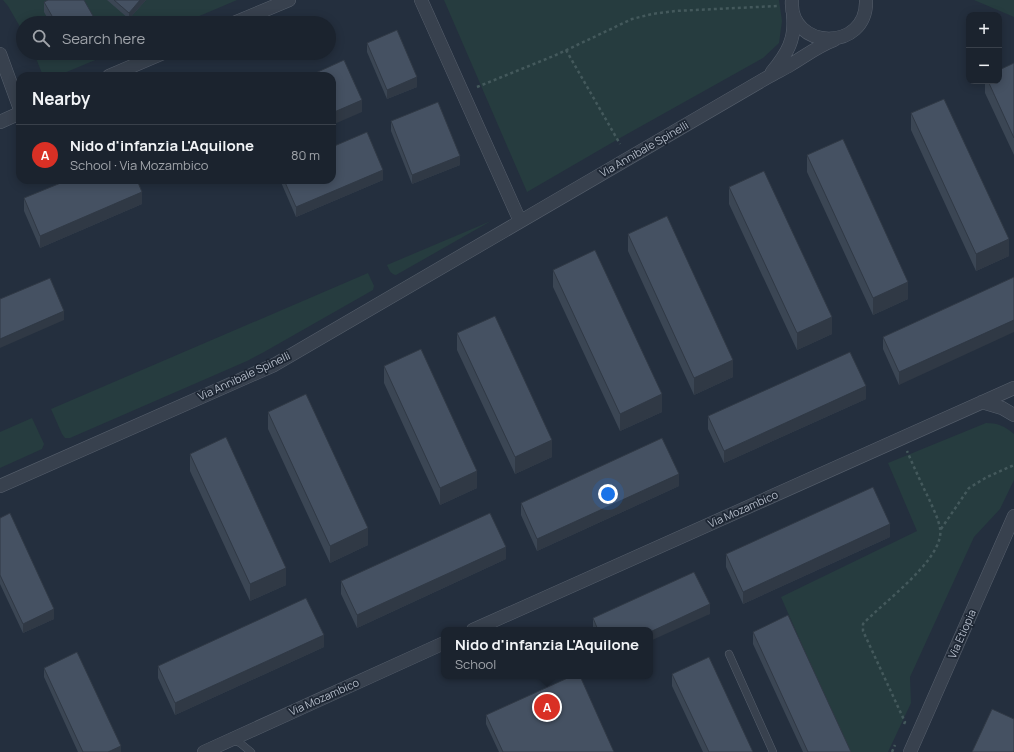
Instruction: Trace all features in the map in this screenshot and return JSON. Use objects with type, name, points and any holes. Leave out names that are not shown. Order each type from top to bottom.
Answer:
[{"type":"street","points":[[251,16],[289,0]]},
{"type":"street","points":[[421,0],[520,221]]},
{"type":"street","name":"Via Annibale Spinelli","points":[[0,486],[274,365],[792,64],[827,42],[845,36],[854,31],[861,22],[865,13],[866,0]]},
{"type":"street","points":[[793,6],[797,22],[804,30],[813,36],[834,40]]},
{"type":"street","name":"Via Annibale Spinelli","points":[[768,77],[782,61],[789,49],[794,22],[793,6]]},
{"type":"street","points":[[0,54],[16,99]]},
{"type":"street","points":[[118,72],[147,60]]},
{"type":"street","points":[[0,122],[16,116]]},
{"type":"street","name":"Via Mozambico","points":[[479,627],[982,402],[1011,392]]},
{"type":"street","points":[[982,402],[1002,408],[1014,415]]},
{"type":"street","name":"Via Etiopia","points":[[910,752],[1014,516]]},
{"type":"street","name":"Via Mozambico","points":[[204,752],[441,644]]},
{"type":"lane","points":[[728,654],[773,752]]},
{"type":"lane","points":[[230,739],[240,743],[251,752]]},
{"type":"path","points":[[476,87],[566,50],[632,19],[652,14],[675,11],[778,6]]},
{"type":"path","points":[[566,50],[620,144]]},
{"type":"path","points":[[901,438],[941,529]]},
{"type":"path","points":[[902,728],[905,722],[863,631],[863,624],[906,584],[932,556],[939,541],[941,529],[969,488],[986,477],[1014,465]]},
{"type":"path","points":[[892,752],[897,740]]},
{"type":"green space","points":[[3,0],[237,0],[199,16],[16,16],[16,20]]},
{"type":"green space","points":[[444,0],[779,0],[782,21],[779,43],[763,58],[527,192]]},
{"type":"green space","points":[[974,0],[1014,0],[1014,17]]},
{"type":"green space","points":[[37,60],[95,60],[67,72],[41,72]]},
{"type":"green space","points":[[491,221],[396,275],[389,270],[387,265]]},
{"type":"green space","points":[[368,273],[374,286],[373,290],[247,361],[70,438],[65,438],[62,434],[51,409]]},
{"type":"green space","points":[[32,418],[44,444],[42,449],[0,468],[0,432]]},
{"type":"green space","points":[[986,423],[1001,426],[1014,434],[1014,480],[1000,509],[974,537],[910,677],[911,703],[888,752],[849,752],[781,597],[917,531],[888,463]]},
{"type":"building","points":[[48,0],[84,0],[93,16],[52,16],[44,2]]},
{"type":"building","points":[[114,0],[140,0],[129,13]]},
{"type":"building","points":[[397,30],[417,77],[387,90],[367,43]]},
{"type":"building","points":[[344,60],[362,100],[336,111],[336,72],[318,72]]},
{"type":"building","points":[[1014,63],[1014,138],[989,84],[1002,84],[1002,69]]},
{"type":"building","points":[[944,99],[1009,239],[976,254],[911,113]]},
{"type":"building","points":[[438,102],[460,156],[412,175],[391,121]]},
{"type":"building","points":[[367,132],[383,170],[296,207],[286,184],[336,184],[336,145]]},
{"type":"building","points":[[843,139],[908,282],[873,298],[807,155]]},
{"type":"building","points":[[764,171],[832,317],[797,333],[729,187]]},
{"type":"building","points":[[58,184],[139,184],[142,192],[40,236],[24,198]]},
{"type":"building","points":[[667,216],[733,360],[694,378],[628,234]]},
{"type":"building","points":[[595,250],[662,394],[620,414],[553,270]]},
{"type":"building","points":[[1014,277],[1014,320],[899,372],[883,337]]},
{"type":"building","points":[[50,278],[64,311],[0,339],[0,299]]},
{"type":"building","points":[[495,316],[552,440],[515,457],[457,333]]},
{"type":"building","points":[[421,349],[477,471],[440,488],[384,366]]},
{"type":"building","points":[[850,352],[866,386],[724,451],[708,416]]},
{"type":"building","points":[[306,394],[368,528],[330,546],[268,412]]},
{"type":"building","points":[[226,437],[286,568],[250,584],[190,454]]},
{"type":"building","points":[[662,438],[679,474],[537,539],[521,503]]},
{"type":"building","points":[[873,487],[890,524],[743,592],[726,554]]},
{"type":"building","points":[[10,513],[54,609],[23,624],[0,575],[0,518]]},
{"type":"building","points":[[490,513],[506,547],[357,615],[341,581]]},
{"type":"building","points":[[694,572],[710,604],[653,631],[653,627],[597,627],[593,618]]},
{"type":"building","points":[[306,598],[324,635],[175,703],[158,666]]},
{"type":"building","points":[[788,615],[851,752],[808,752],[753,632]]},
{"type":"building","points":[[77,652],[121,746],[108,752],[83,752],[44,668]]},
{"type":"building","points":[[709,657],[753,752],[709,752],[672,674]]},
{"type":"building","points":[[565,679],[581,679],[614,752],[503,752],[486,715]]},
{"type":"building","points":[[992,709],[1014,719],[1014,752],[972,752]]},
{"type":"place","name":"Nido d'infanzia L'Aquilone","points":[[547,707]]}]
